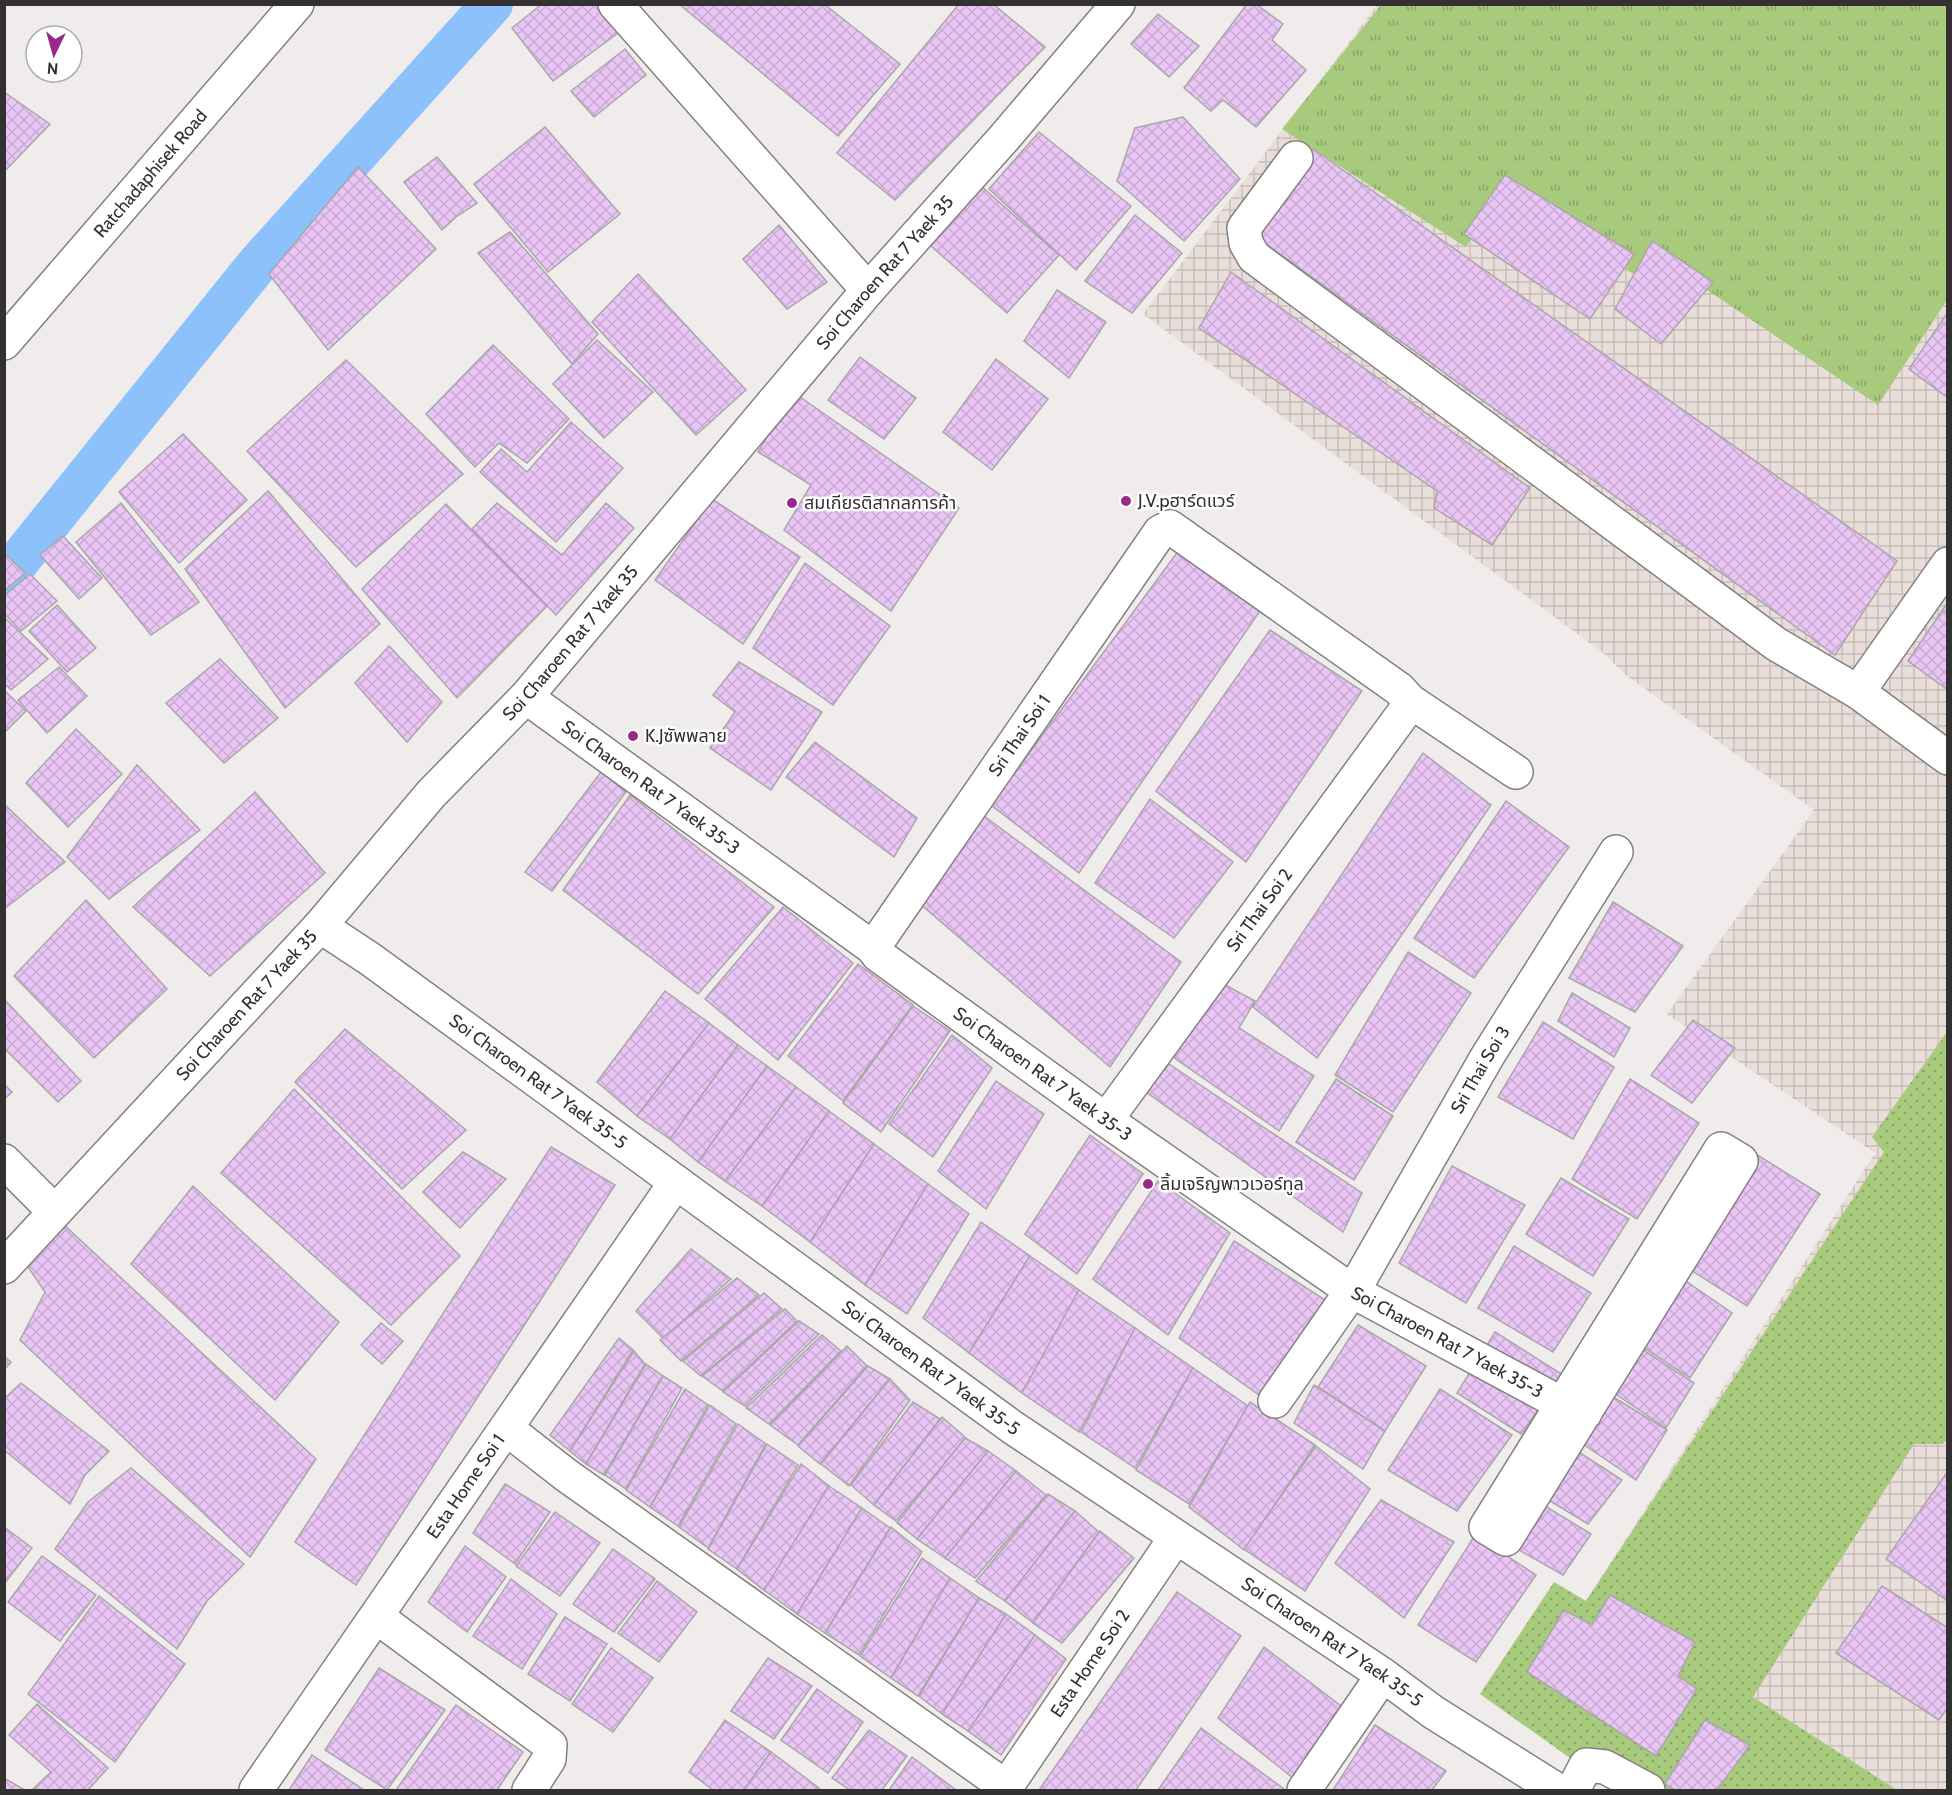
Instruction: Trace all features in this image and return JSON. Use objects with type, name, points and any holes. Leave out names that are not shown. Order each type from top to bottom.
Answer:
[{"type":"street","name":"Ratchadaphisek Road","points":[[4,343],[297,4]]},
{"type":"street","points":[[615,4],[868,290]]},
{"type":"street","name":"Soi Charoen Rat 7 Yaek 35","points":[[4,1267],[320,926],[431,794],[526,697],[868,290],[1004,138],[1118,4]]},
{"type":"street","points":[[1296,158],[1244,228],[1245,243],[1254,257],[1776,644],[1858,692],[1947,758]]},
{"type":"street","name":"Sri Thai Soi 1","points":[[873,948],[1160,532],[1170,527],[1399,688],[1410,701]]},
{"type":"street","points":[[1858,692],[1947,564]]},
{"type":"street","name":"Soi Charoen Rat 7 Yaek 35-3","points":[[526,697],[1106,1120],[1352,1291],[1573,1408]]},
{"type":"street","points":[[1410,701],[1516,772]]},
{"type":"street","name":"Sri Thai Soi 2","points":[[1106,1120],[1405,711],[1410,701]]},
{"type":"street","name":"Sri Thai Soi 3","points":[[1275,1401],[1360,1279],[1487,1057],[1616,852]]},
{"type":"street","name":"Soi Charoen Rat 7 Yaek 35-5","points":[[320,926],[370,959],[1003,1420],[1383,1675],[1433,1712],[1545,1787]]},
{"type":"street","points":[[1721,1149],[1741,1161],[1573,1408],[1721,1149]]},
{"type":"street","points":[[4,1161],[54,1211]]},
{"type":"street","name":"Esta Home Soi 1","points":[[256,1791],[676,1182]]},
{"type":"street","points":[[507,1429],[566,1475],[1005,1789]]},
{"type":"street","name":"Esta Home Soi 2","points":[[1005,1789],[1176,1537]]},
{"type":"street","points":[[376,1617],[550,1745],[549,1759],[529,1791]]},
{"type":"street","points":[[1304,1791],[1383,1675]]},
{"type":"street","points":[[1573,1791],[1586,1765],[1605,1767],[1648,1791]]},
{"type":"shaded area","points":[[1377,5],[1947,5],[1947,1790],[1897,1790],[1753,1697],[1585,1602],[1875,1153],[1667,1014],[1814,810],[1627,676],[1602,652],[1143,314]]},
{"type":"green space","points":[[1381,5],[1947,5],[1947,300],[1878,405],[1655,255],[1636,276],[1506,187],[1466,247],[1282,129]]},
{"type":"green space","points":[[1947,1032],[1947,1439],[1943,1444],[1914,1444],[1753,1697],[1897,1790],[1615,1790],[1480,1694],[1554,1582],[1586,1601],[1884,1152],[1872,1137]]},
{"type":"building","points":[[542,4],[597,4],[621,31],[553,81],[512,28]]},
{"type":"building","points":[[679,4],[824,4],[900,64],[838,136]]},
{"type":"building","points":[[959,4],[993,4],[1045,47],[895,200],[837,153]]},
{"type":"building","points":[[1247,4],[1256,4],[1283,24],[1272,40],[1306,70],[1256,127],[1223,100],[1211,111],[1184,88]]},
{"type":"building","points":[[1158,14],[1199,46],[1169,77],[1131,44]]},
{"type":"building","points":[[625,49],[646,75],[594,117],[571,91]]},
{"type":"building","points":[[4,92],[50,124],[4,172]]},
{"type":"building","points":[[1183,117],[1240,179],[1184,241],[1117,181],[1135,128]]},
{"type":"building","points":[[545,127],[620,214],[548,272],[474,184]]},
{"type":"building","points":[[1039,132],[1131,206],[1076,270],[989,189]]},
{"type":"building","points":[[1313,149],[1897,561],[1835,655],[1244,228]]},
{"type":"building","points":[[437,157],[477,203],[442,230],[404,182]]},
{"type":"building","points":[[358,167],[436,249],[328,350],[269,274]]},
{"type":"building","points":[[1505,175],[1634,254],[1590,319],[1464,234]]},
{"type":"building","points":[[981,186],[1059,255],[1007,313],[931,246]]},
{"type":"building","points":[[1135,215],[1182,253],[1132,313],[1085,281]]},
{"type":"building","points":[[779,225],[827,282],[787,309],[743,259]]},
{"type":"building","points":[[510,232],[598,334],[572,364],[478,253]]},
{"type":"building","points":[[1652,241],[1713,282],[1661,344],[1615,309]]},
{"type":"building","points":[[1231,272],[1530,488],[1492,545],[1434,508],[1437,491],[1199,328]]},
{"type":"building","points":[[638,274],[746,390],[696,435],[592,322]]},
{"type":"building","points":[[1057,290],[1106,322],[1069,378],[1024,341]]},
{"type":"building","points":[[1948,312],[1948,398],[1909,369]]},
{"type":"building","points":[[597,340],[653,392],[604,438],[553,384]]},
{"type":"building","points":[[493,345],[569,419],[527,463],[499,443],[475,467],[426,414]]},
{"type":"building","points":[[860,357],[916,398],[884,439],[828,400]]},
{"type":"building","points":[[996,359],[1048,399],[992,470],[943,432]]},
{"type":"building","points":[[346,360],[463,474],[356,567],[247,451]]},
{"type":"building","points":[[793,392],[959,508],[891,611],[784,530],[811,485],[758,452]]},
{"type":"building","points":[[571,422],[623,468],[556,542],[480,472],[501,449],[527,472]]},
{"type":"building","points":[[183,434],[247,500],[179,563],[119,492]]},
{"type":"building","points":[[268,491],[380,624],[285,708],[185,569]]},
{"type":"building","points":[[712,499],[800,557],[743,644],[655,580]]},
{"type":"building","points":[[121,503],[199,602],[151,635],[76,542]]},
{"type":"building","points":[[497,503],[562,555],[606,503],[634,528],[556,615],[472,529]]},
{"type":"building","points":[[446,504],[547,606],[457,698],[362,589]]},
{"type":"building","points":[[63,536],[102,578],[79,599],[40,555]]},
{"type":"building","points":[[1179,550],[1260,611],[1079,873],[991,805]]},
{"type":"building","points":[[4,553],[25,573],[4,591]]},
{"type":"building","points":[[805,563],[890,626],[833,705],[753,648]]},
{"type":"building","points":[[30,574],[57,601],[21,631],[4,613],[4,596]]},
{"type":"building","points":[[1948,602],[1948,690],[1908,661]]},
{"type":"building","points":[[57,605],[96,648],[67,672],[29,631]]},
{"type":"building","points":[[4,617],[48,659],[11,690],[4,683]]},
{"type":"building","points":[[1270,630],[1362,691],[1246,862],[1156,791]]},
{"type":"building","points":[[389,646],[442,702],[407,742],[355,683]]},
{"type":"building","points":[[220,659],[278,718],[224,763],[166,703]]},
{"type":"building","points":[[739,662],[822,712],[771,790],[710,748],[735,712],[713,695]]},
{"type":"building","points":[[59,667],[87,696],[47,733],[18,700]]},
{"type":"building","points":[[4,690],[26,711],[4,733]]},
{"type":"building","points":[[76,729],[122,774],[68,827],[26,783]]},
{"type":"building","points":[[815,742],[917,818],[894,857],[786,777]]},
{"type":"building","points":[[1423,753],[1491,805],[1317,1058],[1253,1007]]},
{"type":"building","points":[[137,765],[200,830],[109,899],[67,857]]},
{"type":"building","points":[[601,772],[626,792],[552,891],[525,872]]},
{"type":"building","points":[[255,792],[325,873],[210,976],[133,907]]},
{"type":"building","points":[[630,795],[774,907],[698,994],[563,890]]},
{"type":"building","points":[[1150,799],[1233,862],[1174,938],[1095,883]]},
{"type":"building","points":[[1506,801],[1569,847],[1474,978],[1414,938]]},
{"type":"building","points":[[4,804],[65,862],[4,909]]},
{"type":"building","points":[[980,813],[1181,962],[1110,1067],[918,902]]},
{"type":"building","points":[[86,900],[167,989],[94,1058],[14,976]]},
{"type":"building","points":[[1613,902],[1683,946],[1635,1012],[1569,978]]},
{"type":"building","points":[[783,907],[853,963],[778,1060],[705,999]]},
{"type":"building","points":[[1408,952],[1471,993],[1393,1112],[1335,1075]]},
{"type":"building","points":[[858,964],[913,1005],[843,1101],[788,1056]]},
{"type":"building","points":[[1218,981],[1255,1001],[1239,1028],[1314,1076],[1279,1131],[1166,1052]]},
{"type":"building","points":[[665,991],[709,1023],[637,1116],[597,1082]]},
{"type":"building","points":[[1572,993],[1630,1028],[1614,1057],[1558,1021]]},
{"type":"building","points":[[4,999],[81,1081],[58,1102],[4,1048]]},
{"type":"building","points":[[913,1006],[950,1031],[881,1132],[843,1103]]},
{"type":"building","points":[[1693,1020],[1735,1048],[1692,1103],[1651,1075]]},
{"type":"building","points":[[1543,1022],[1614,1067],[1573,1139],[1498,1097]]},
{"type":"building","points":[[709,1023],[738,1045],[670,1139],[637,1116]]},
{"type":"building","points":[[345,1029],[466,1130],[402,1189],[295,1082]]},
{"type":"building","points":[[952,1035],[992,1068],[933,1157],[889,1124]]},
{"type":"building","points":[[738,1045],[767,1066],[698,1162],[670,1139]]},
{"type":"building","points":[[1169,1064],[1362,1193],[1343,1232],[1146,1092]]},
{"type":"building","points":[[767,1066],[796,1087],[725,1181],[698,1162]]},
{"type":"building","points":[[1336,1079],[1393,1116],[1354,1180],[1296,1142]]},
{"type":"building","points":[[1630,1079],[1699,1123],[1637,1219],[1572,1179]]},
{"type":"building","points":[[996,1081],[1044,1114],[986,1209],[938,1171]]},
{"type":"building","points":[[4,1084],[12,1092],[4,1099]]},
{"type":"building","points":[[796,1087],[829,1111],[762,1206],[725,1181]]},
{"type":"building","points":[[294,1089],[460,1256],[391,1325],[221,1173]]},
{"type":"building","points":[[829,1111],[874,1144],[810,1242],[762,1206]]},
{"type":"building","points":[[1090,1135],[1143,1174],[1077,1274],[1025,1234]]},
{"type":"building","points":[[1735,1141],[1820,1194],[1747,1306],[1666,1254]]},
{"type":"building","points":[[874,1144],[928,1184],[865,1285],[810,1242]]},
{"type":"building","points":[[551,1147],[615,1185],[356,1585],[295,1542]]},
{"type":"building","points":[[463,1152],[506,1179],[460,1228],[423,1192]]},
{"type":"building","points":[[1452,1166],[1525,1205],[1466,1303],[1399,1263]]},
{"type":"building","points":[[1561,1178],[1629,1219],[1593,1276],[1526,1234]]},
{"type":"building","points":[[1158,1181],[1230,1233],[1168,1335],[1093,1279]]},
{"type":"building","points":[[928,1184],[969,1214],[907,1314],[865,1285]]},
{"type":"building","points":[[193,1186],[339,1322],[275,1400],[131,1264]]},
{"type":"building","points":[[981,1222],[1030,1256],[969,1353],[923,1318]]},
{"type":"building","points":[[62,1223],[316,1459],[250,1557],[20,1340],[45,1292],[26,1264]]},
{"type":"building","points":[[1234,1241],[1325,1300],[1259,1395],[1179,1338]]},
{"type":"building","points":[[1514,1246],[1591,1293],[1553,1352],[1478,1308]]},
{"type":"building","points":[[691,1249],[731,1279],[663,1338],[636,1311]]},
{"type":"building","points":[[1030,1256],[1079,1290],[1022,1393],[969,1353]]},
{"type":"building","points":[[1658,1262],[1732,1313],[1690,1378],[1618,1331]]},
{"type":"building","points":[[737,1278],[759,1295],[681,1361],[660,1340]]},
{"type":"building","points":[[1079,1290],[1135,1328],[1079,1432],[1022,1393]]},
{"type":"building","points":[[764,1293],[782,1309],[701,1376],[683,1361]]},
{"type":"building","points":[[785,1309],[797,1321],[723,1391],[702,1376]]},
{"type":"building","points":[[799,1321],[819,1334],[745,1406],[723,1392]]},
{"type":"building","points":[[381,1323],[403,1341],[382,1364],[361,1345]]},
{"type":"building","points":[[1358,1325],[1426,1366],[1385,1431],[1318,1387]]},
{"type":"building","points":[[1135,1328],[1193,1368],[1135,1468],[1081,1432]]},
{"type":"building","points":[[1495,1332],[1563,1375],[1521,1434],[1457,1393]]},
{"type":"building","points":[[1617,1333],[1694,1383],[1666,1428],[1593,1379]]},
{"type":"building","points":[[822,1335],[841,1351],[769,1424],[746,1408]]},
{"type":"building","points":[[619,1338],[633,1350],[570,1451],[550,1435]]},
{"type":"building","points":[[847,1346],[867,1366],[798,1445],[770,1425]]},
{"type":"building","points":[[634,1351],[645,1364],[586,1464],[570,1451]]},
{"type":"building","points":[[4,1356],[11,1362],[4,1370]]},
{"type":"building","points":[[646,1364],[663,1376],[604,1475],[586,1464]]},
{"type":"building","points":[[868,1366],[890,1379],[820,1464],[798,1446]]},
{"type":"building","points":[[1193,1368],[1248,1406],[1189,1504],[1136,1470]]},
{"type":"building","points":[[663,1376],[682,1388],[626,1489],[605,1475]]},
{"type":"building","points":[[890,1379],[910,1400],[849,1486],[821,1464]]},
{"type":"building","points":[[1589,1382],[1667,1430],[1636,1480],[1561,1429]]},
{"type":"building","points":[[21,1383],[109,1451],[85,1475],[70,1504],[4,1450],[4,1399]]},
{"type":"building","points":[[1314,1385],[1385,1431],[1363,1469],[1294,1423]]},
{"type":"building","points":[[685,1389],[708,1405],[650,1507],[626,1490]]},
{"type":"building","points":[[1440,1389],[1512,1435],[1457,1511],[1388,1470]]},
{"type":"building","points":[[913,1402],[940,1419],[874,1505],[851,1485]]},
{"type":"building","points":[[1250,1402],[1315,1445],[1244,1550],[1189,1507]]},
{"type":"building","points":[[710,1405],[736,1424],[678,1526],[650,1507]]},
{"type":"building","points":[[942,1417],[966,1438],[896,1521],[874,1505]]},
{"type":"building","points":[[738,1424],[766,1444],[708,1548],[679,1527]]},
{"type":"building","points":[[965,1438],[988,1451],[917,1539],[897,1523]]},
{"type":"building","points":[[1557,1438],[1622,1480],[1588,1524],[1527,1487]]},
{"type":"building","points":[[767,1444],[798,1465],[737,1569],[708,1549]]},
{"type":"building","points":[[1316,1446],[1370,1489],[1305,1591],[1244,1549]]},
{"type":"building","points":[[988,1451],[1016,1471],[945,1558],[917,1539]]},
{"type":"building","points":[[801,1464],[829,1486],[765,1591],[737,1569]]},
{"type":"building","points":[[131,1468],[244,1564],[207,1601],[177,1649],[55,1549],[88,1502]]},
{"type":"building","points":[[1016,1471],[1046,1495],[975,1578],[945,1558]]},
{"type":"building","points":[[1948,1471],[1948,1601],[1886,1559]]},
{"type":"building","points":[[505,1484],[550,1512],[515,1564],[473,1533]]},
{"type":"building","points":[[829,1486],[862,1508],[797,1614],[764,1590]]},
{"type":"building","points":[[1522,1492],[1591,1534],[1563,1575],[1496,1537]]},
{"type":"building","points":[[1048,1494],[1075,1511],[1005,1601],[976,1581]]},
{"type":"building","points":[[1381,1500],[1454,1542],[1404,1618],[1335,1563]]},
{"type":"building","points":[[862,1508],[890,1528],[825,1633],[797,1614]]},
{"type":"building","points":[[1075,1511],[1099,1532],[1033,1623],[1005,1601]]},
{"type":"building","points":[[555,1512],[600,1543],[560,1596],[516,1566]]},
{"type":"building","points":[[4,1527],[32,1548],[4,1584]]},
{"type":"building","points":[[891,1527],[922,1552],[859,1655],[825,1633]]},
{"type":"building","points":[[1100,1531],[1134,1558],[1062,1643],[1033,1623]]},
{"type":"building","points":[[1475,1535],[1536,1575],[1476,1662],[1418,1625]]},
{"type":"building","points":[[465,1546],[506,1577],[467,1632],[428,1602]]},
{"type":"building","points":[[613,1549],[655,1579],[614,1632],[573,1604]]},
{"type":"building","points":[[42,1556],[96,1595],[60,1641],[8,1602]]},
{"type":"building","points":[[922,1558],[950,1578],[891,1678],[860,1656]]},
{"type":"building","points":[[950,1578],[979,1598],[918,1696],[891,1678]]},
{"type":"building","points":[[511,1579],[557,1614],[522,1669],[473,1636]]},
{"type":"building","points":[[657,1581],[697,1612],[659,1662],[618,1633]]},
{"type":"building","points":[[1882,1586],[1948,1628],[1948,1707],[1939,1720],[1836,1653]]},
{"type":"building","points":[[1177,1592],[1241,1636],[1136,1790],[1039,1790]]},
{"type":"building","points":[[1610,1595],[1695,1642],[1678,1676],[1697,1689],[1656,1756],[1527,1672],[1564,1610],[1592,1625]]},
{"type":"building","points":[[99,1596],[185,1664],[115,1762],[28,1694]]},
{"type":"building","points":[[979,1598],[1006,1614],[942,1714],[919,1696]]},
{"type":"building","points":[[1006,1614],[1035,1635],[968,1731],[942,1714]]},
{"type":"building","points":[[565,1617],[607,1644],[570,1701],[528,1674]]},
{"type":"building","points":[[1035,1635],[1066,1659],[1001,1755],[968,1731]]},
{"type":"building","points":[[1264,1647],[1341,1706],[1293,1778],[1218,1718]]},
{"type":"building","points":[[611,1648],[653,1678],[613,1732],[572,1704]]},
{"type":"building","points":[[768,1658],[812,1686],[774,1739],[731,1711]]},
{"type":"building","points":[[379,1668],[445,1710],[387,1790],[325,1750]]},
{"type":"building","points":[[817,1689],[863,1722],[828,1773],[781,1740]]},
{"type":"building","points":[[37,1704],[108,1768],[88,1790],[32,1790],[51,1772],[9,1735]]},
{"type":"building","points":[[456,1705],[523,1752],[497,1790],[396,1790]]},
{"type":"building","points":[[725,1720],[771,1752],[744,1790],[713,1790],[689,1772]]},
{"type":"building","points":[[1705,1720],[1750,1745],[1717,1790],[1675,1790],[1665,1784]]},
{"type":"building","points":[[1375,1725],[1446,1771],[1432,1790],[1333,1790]]},
{"type":"building","points":[[1201,1728],[1284,1789],[1158,1790]]},
{"type":"building","points":[[869,1730],[907,1756],[882,1790],[850,1790],[832,1778]]},
{"type":"building","points":[[771,1752],[819,1788],[817,1790],[744,1790]]},
{"type":"building","points":[[312,1755],[364,1790],[289,1790]]},
{"type":"building","points":[[912,1757],[956,1790],[889,1790]]},
{"type":"building","points":[[4,1778],[25,1790],[4,1790]]},
{"type":"waterway","points":[[4,579],[256,266],[492,4]]},
{"type":"place","name":"J.V.pฮาร์ดแวร์","points":[[1126,501]]},
{"type":"place","name":"สมเกียรติสากลการค้า","points":[[792,503]]},
{"type":"place","name":"K.Jซัพพลาย","points":[[633,736]]},
{"type":"place","name":"ลิ้มเจริญพาวเวอร์ทูล","points":[[1148,1184]]}]
